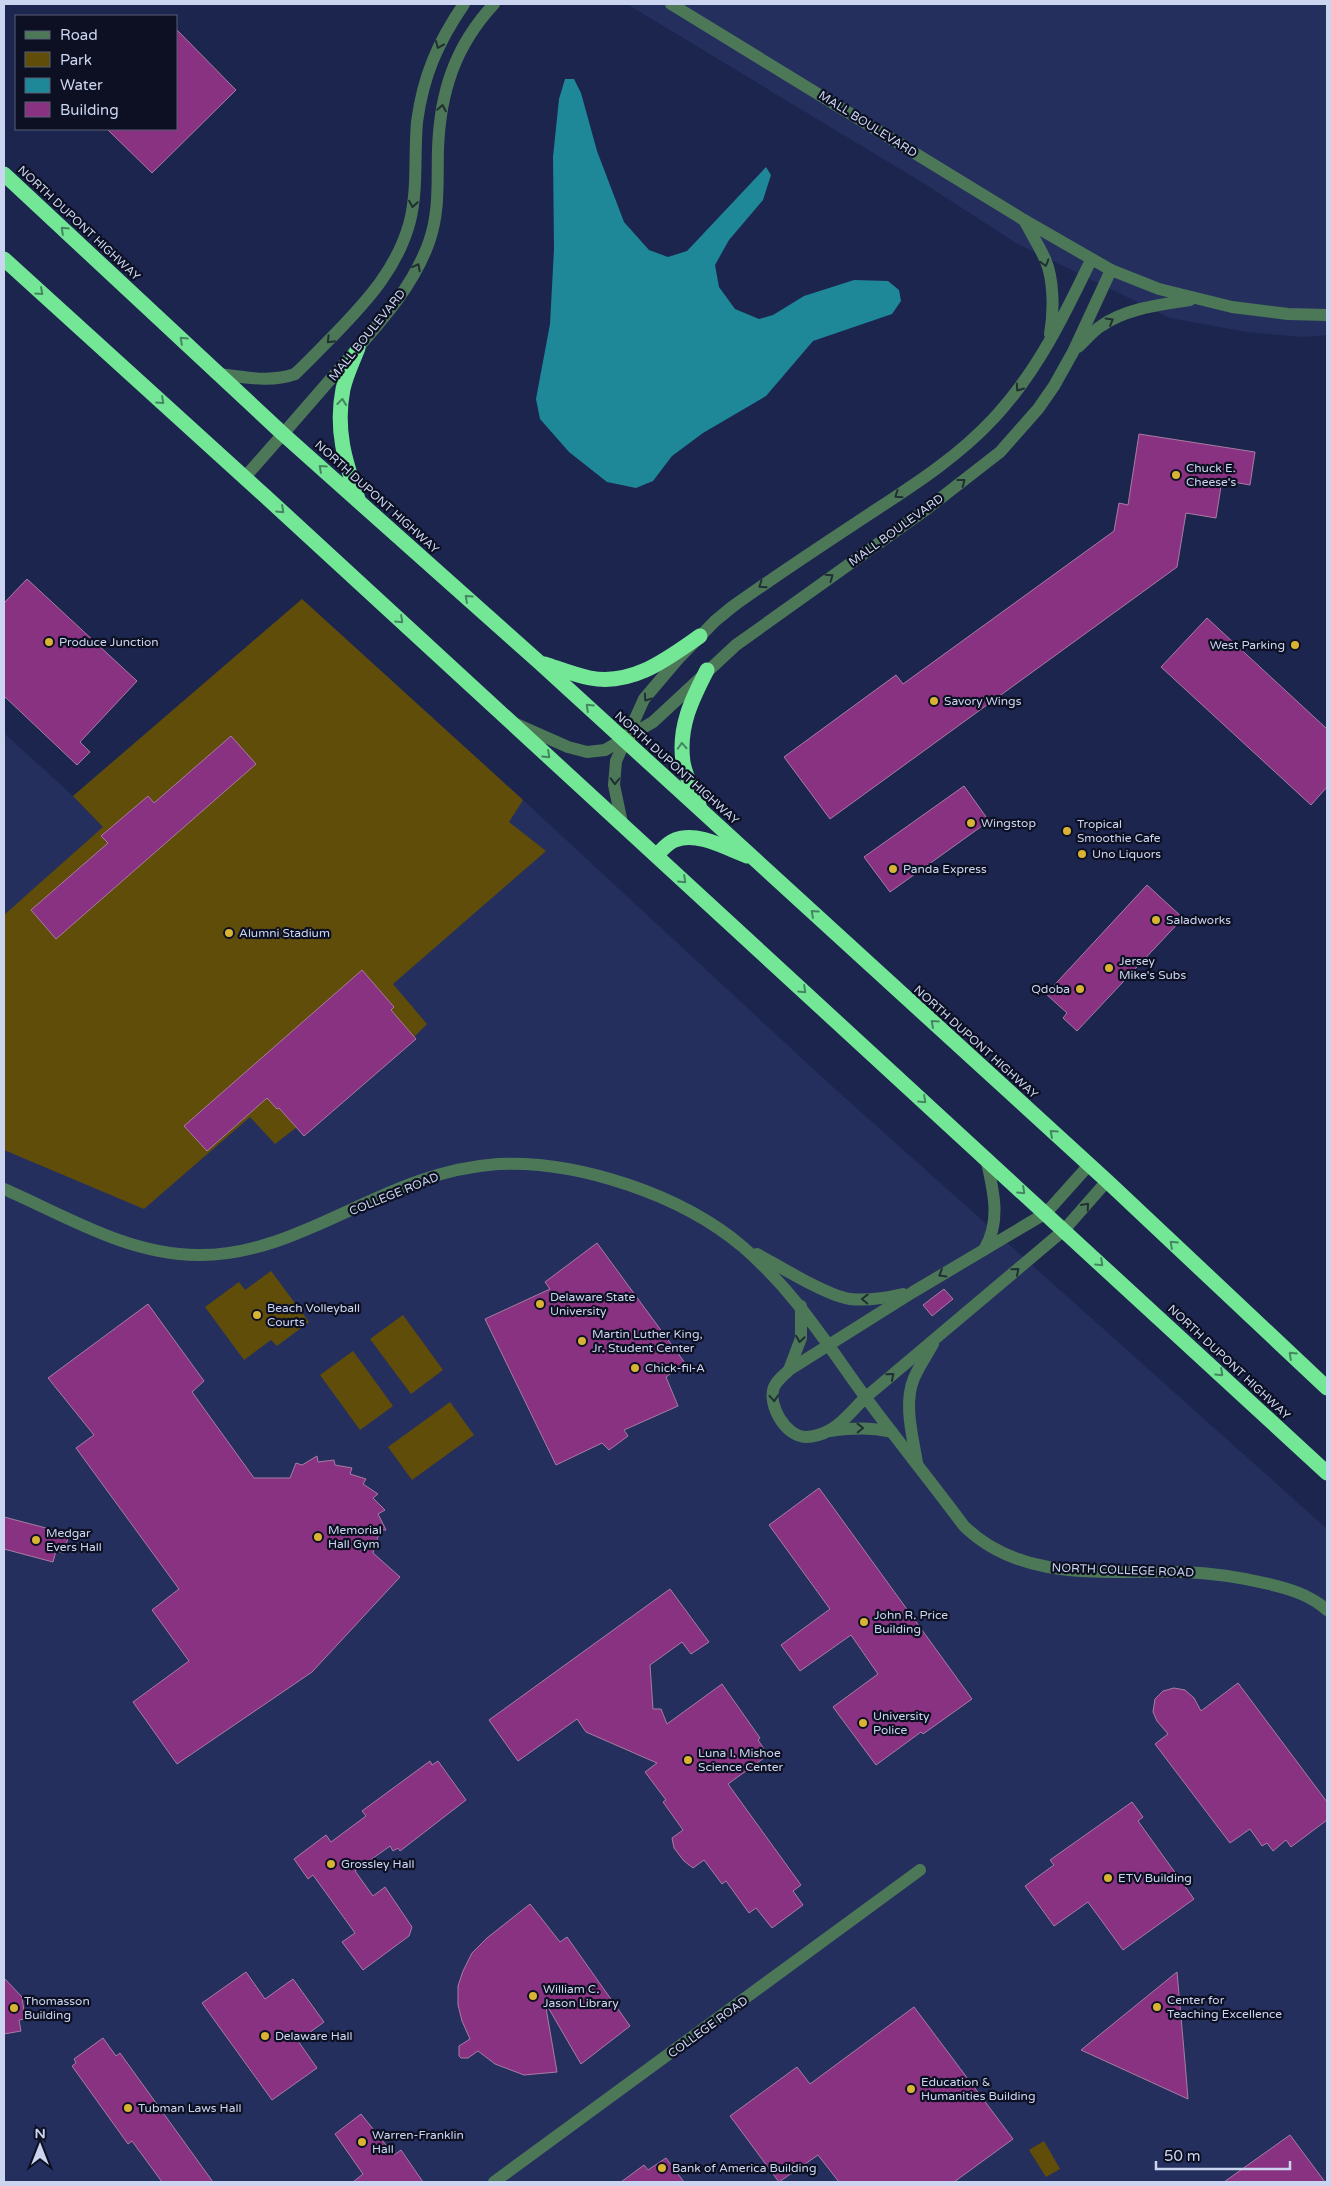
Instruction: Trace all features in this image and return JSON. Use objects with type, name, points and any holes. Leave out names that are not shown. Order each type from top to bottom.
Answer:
[{"type":"highway","name":"NORTH DUPONT HIGHWAY","points":[[4,174],[284,434],[540,662],[1107,1181],[1327,1388]]},
{"type":"highway","name":"NORTH DUPONT HIGHWAY","points":[[4,259],[657,855],[1327,1473]]},
{"type":"highway","points":[[358,348],[344,386],[340,406],[340,438],[344,458],[358,501]]},
{"type":"highway","points":[[540,662],[590,678],[613,680],[633,676],[654,667],[700,636]]},
{"type":"highway","points":[[700,809],[683,763],[682,733],[690,703],[707,670]]},
{"type":"highway","points":[[657,855],[676,839],[690,838],[701,839],[755,860]]},
{"type":"street","name":"MALL BOULEVARD","points":[[219,374],[261,379],[282,378],[295,374],[367,301],[384,278],[403,241],[414,202],[418,122],[425,82],[440,41],[464,4]]},
{"type":"street","name":"MALL BOULEVARD","points":[[245,477],[398,300],[429,243],[438,199],[439,127],[447,82],[466,38],[494,4]]},
{"type":"street","points":[[480,19],[501,4]]},
{"type":"street","name":"MALL BOULEVARD","points":[[671,4],[1024,220],[1111,270],[1159,289],[1197,299],[1262,311],[1327,315]]},
{"type":"street","points":[[1024,220],[1046,260],[1052,294],[1053,319],[1047,348]]},
{"type":"street","points":[[622,823],[614,785],[616,761],[644,699],[700,636],[732,607],[897,496],[971,441],[1015,394],[1047,348],[1091,260]]},
{"type":"street","name":"MALL BOULEVARD","points":[[512,722],[568,747],[587,752],[605,750],[653,722],[707,670],[750,634],[936,502],[1000,452],[1038,409],[1073,352],[1111,270]]},
{"type":"street","points":[[1073,352],[1100,326],[1120,315],[1150,306],[1197,299]]},
{"type":"street","points":[[984,1250],[992,1238],[996,1217],[995,1198],[986,1158]]},
{"type":"street","name":"COLLEGE ROAD","points":[[4,1189],[132,1246],[167,1254],[201,1255],[246,1250],[284,1239],[418,1181],[448,1172],[491,1165],[526,1165],[594,1174],[648,1193],[692,1214],[742,1246],[801,1306],[830,1345]]},
{"type":"street","points":[[892,1432],[876,1428],[856,1427],[805,1438],[783,1424],[772,1401],[773,1388],[789,1370],[913,1292],[1046,1213],[1089,1165]]},
{"type":"street","points":[[827,1432],[1064,1230],[1107,1181]]},
{"type":"street","points":[[742,1246],[834,1294],[849,1298],[888,1298],[913,1292]]},
{"type":"street","points":[[789,1370],[801,1338],[801,1306]]},
{"type":"street","points":[[916,1463],[909,1396],[914,1379],[937,1337]]},
{"type":"street","points":[[830,1345],[866,1397]]},
{"type":"street","name":"NORTH COLLEGE ROAD","points":[[866,1397],[964,1526],[975,1536],[1020,1560],[1040,1567],[1063,1570],[1184,1572],[1236,1577],[1290,1589],[1320,1603],[1327,1610]]},
{"type":"street","name":"COLLEGE ROAD","points":[[494,2182],[920,1870]]},
{"type":"shaded area","points":[[627,4],[1327,4],[1327,335],[1302,337],[1247,332],[1170,318],[1016,243],[928,186]]},
{"type":"shaded area","name":"Delaware State University","points":[[302,599],[523,800],[824,1079],[1327,1529],[1327,2182],[4,2182],[4,733],[73,796]]},
{"type":"green space","points":[[302,599],[523,800],[509,822],[546,851],[393,984],[427,1024],[414,1037],[275,1144],[250,1117],[144,1209],[4,1150],[4,915],[103,827],[73,796]]},
{"type":"green space","name":"Beach Volleyball Courts","points":[[271,1271],[309,1322],[277,1346],[271,1340],[244,1360],[205,1307],[239,1282],[245,1290]]},
{"type":"green space","points":[[403,1315],[443,1370],[411,1394],[370,1339]]},
{"type":"green space","points":[[353,1351],[393,1406],[360,1430],[320,1375]]},
{"type":"green space","points":[[450,1402],[474,1435],[412,1480],[388,1447]]},
{"type":"green space","points":[[1044,2141],[1060,2169],[1046,2177],[1029,2150]]},
{"type":"water","points":[[565,79],[574,79],[581,93],[597,151],[624,222],[649,250],[668,257],[687,251],[766,167],[771,175],[763,200],[729,240],[715,265],[719,287],[735,309],[759,319],[773,315],[804,296],[854,280],[888,281],[899,290],[901,301],[892,314],[813,341],[766,396],[703,433],[672,456],[653,481],[636,488],[607,482],[569,452],[540,419],[536,399],[550,324],[554,249],[553,157],[559,99]]},
{"type":"building","points":[[178,31],[236,90],[152,173],[108,130],[178,130]]},
{"type":"building","points":[[1139,434],[1255,452],[1250,485],[1222,480],[1216,518],[1186,513],[1177,567],[830,819],[784,757],[896,675],[903,684],[1114,531],[1119,503],[1128,505]]},
{"type":"building","name":"Produce Junction","points":[[27,579],[137,681],[80,742],[90,752],[77,765],[4,696],[4,603]]},
{"type":"building","points":[[1207,618],[1327,729],[1327,787],[1311,805],[1161,667]]},
{"type":"building","points":[[231,736],[256,764],[56,939],[31,910],[108,843],[101,836],[148,796],[154,803]]},
{"type":"building","points":[[964,786],[989,821],[890,892],[864,857]]},
{"type":"building","points":[[1147,885],[1183,918],[1077,1031],[1063,1018],[1067,1013],[1046,994]]},
{"type":"building","points":[[362,970],[394,1007],[391,1010],[416,1039],[304,1136],[279,1108],[277,1109],[267,1098],[207,1151],[184,1126]]},
{"type":"building","name":"Martin Luther King, Jr. Student Center","points":[[597,1243],[685,1363],[666,1377],[678,1406],[624,1430],[628,1436],[609,1450],[602,1443],[556,1465],[485,1319],[550,1289],[545,1282]]},
{"type":"building","points":[[944,1289],[953,1299],[932,1316],[923,1305]]},
{"type":"building","name":"Memorial Hall Gym","points":[[148,1304],[204,1381],[192,1392],[254,1478],[290,1478],[296,1463],[302,1465],[317,1456],[318,1462],[334,1460],[335,1465],[352,1468],[350,1474],[366,1479],[363,1484],[378,1494],[373,1498],[385,1510],[378,1514],[386,1530],[380,1530],[373,1553],[400,1577],[312,1672],[177,1764],[133,1702],[189,1661],[152,1610],[179,1589],[76,1448],[94,1435],[48,1378]]},
{"type":"building","name":"John R. Price Building","points":[[819,1488],[972,1699],[923,1734],[921,1732],[876,1765],[833,1707],[878,1674],[851,1635],[800,1671],[781,1645],[830,1609],[769,1525]]},
{"type":"building","name":"Medgar Evers Hall","points":[[4,1517],[69,1534],[64,1553],[56,1551],[53,1562],[4,1549]]},
{"type":"building","name":"Luna I. Mishoe Science Center","points":[[670,1589],[709,1642],[691,1654],[682,1642],[650,1665],[653,1709],[661,1709],[667,1724],[722,1684],[760,1738],[758,1740],[768,1755],[728,1784],[801,1885],[793,1891],[803,1905],[772,1928],[756,1908],[749,1913],[726,1881],[722,1884],[704,1860],[693,1868],[684,1861],[674,1848],[672,1838],[683,1830],[663,1802],[666,1800],[645,1772],[657,1763],[586,1732],[577,1719],[518,1761],[489,1720]]},
{"type":"building","points":[[1238,1683],[1327,1802],[1327,1820],[1291,1847],[1286,1840],[1273,1851],[1267,1843],[1262,1846],[1250,1829],[1230,1843],[1155,1744],[1168,1734],[1157,1721],[1153,1712],[1155,1699],[1163,1691],[1174,1688],[1185,1690],[1194,1698],[1201,1711]]},
{"type":"building","name":"Grossley Hall","points":[[430,1761],[432,1765],[438,1761],[466,1800],[400,1851],[398,1848],[393,1851],[390,1846],[355,1871],[373,1896],[385,1887],[412,1927],[409,1936],[363,1970],[342,1942],[355,1933],[313,1875],[308,1879],[294,1859],[326,1835],[331,1842],[366,1816],[362,1811]]},
{"type":"building","name":"ETV Building","points":[[1132,1802],[1143,1817],[1138,1821],[1194,1899],[1123,1950],[1088,1902],[1054,1926],[1025,1886],[1054,1865],[1050,1860]]},
{"type":"building","name":"William C. Jason Library","points":[[530,1904],[560,1942],[567,1937],[630,2026],[581,2064],[545,2002],[557,2072],[524,2075],[495,2064],[478,2051],[468,2058],[461,2058],[459,2056],[459,2046],[470,2039],[462,2021],[458,2005],[458,1986],[472,1953],[487,1938]]},
{"type":"building","name":"Delaware Hall","points":[[246,1972],[265,1999],[293,1979],[324,2022],[298,2041],[317,2068],[272,2100],[202,2003]]},
{"type":"building","name":"Center for Teaching Excellence","points":[[1177,1972],[1185,2062],[1188,2099],[1081,2050]]},
{"type":"building","name":"Thomasson Building","points":[[4,1978],[22,1997],[25,2019],[19,2020],[21,2031],[4,2034]]},
{"type":"building","name":"Education & Humanities Building","points":[[914,2007],[1013,2139],[954,2182],[839,2182],[818,2155],[779,2182],[730,2116],[797,2067],[810,2084]]},
{"type":"building","name":"Tubman Laws Hall","points":[[103,2038],[116,2056],[120,2053],[213,2182],[162,2182],[132,2141],[128,2144],[72,2066],[76,2063],[74,2059]]},
{"type":"building","name":"Warren-Franklin Hall","points":[[361,2114],[394,2155],[401,2150],[423,2182],[353,2182],[363,2174],[335,2134]]},
{"type":"building","points":[[1290,2135],[1325,2182],[1224,2182]]},
{"type":"building","name":"Bank of America Building","points":[[666,2158],[684,2182],[621,2182],[644,2165],[648,2170]]},
{"type":"place","name":"Chuck E. Cheese's","points":[[1176,475]]},
{"type":"place","name":"Produce Junction","points":[[49,642]]},
{"type":"place","name":"West Parking","points":[[1295,645]]},
{"type":"place","name":"Savory Wings","points":[[934,701]]},
{"type":"place","name":"Wingstop","points":[[971,823]]},
{"type":"place","name":"Tropical Smoothie Cafe","points":[[1067,831]]},
{"type":"place","name":"Uno Liquors","points":[[1082,854]]},
{"type":"place","name":"Panda Express","points":[[893,869]]},
{"type":"place","name":"Saladworks","points":[[1156,920]]},
{"type":"place","name":"Alumni Stadium","points":[[229,933]]},
{"type":"place","name":"Jersey Mike's Subs","points":[[1109,968]]},
{"type":"place","name":"Qdoba","points":[[1080,989]]},
{"type":"place","name":"Delaware State University","points":[[540,1304]]},
{"type":"place","name":"Beach Volleyball Courts","points":[[257,1315]]},
{"type":"place","name":"Martin Luther King, Jr. Student Center","points":[[582,1341]]},
{"type":"place","name":"Chick-fil-A","points":[[635,1368]]},
{"type":"place","name":"Memorial Hall Gym","points":[[318,1537]]},
{"type":"place","name":"Medgar Evers Hall","points":[[36,1540]]},
{"type":"place","name":"John R. Price Building","points":[[864,1622]]},
{"type":"place","name":"University Police","points":[[863,1723]]},
{"type":"place","name":"Luna I. Mishoe Science Center","points":[[688,1760]]},
{"type":"place","name":"Grossley Hall","points":[[331,1864]]},
{"type":"place","name":"ETV Building","points":[[1108,1878]]},
{"type":"place","name":"William C. Jason Library","points":[[533,1996]]},
{"type":"place","name":"Center for Teaching Excellence","points":[[1157,2007]]},
{"type":"place","name":"Thomasson Building","points":[[14,2008]]},
{"type":"place","name":"Delaware Hall","points":[[265,2036]]},
{"type":"place","name":"Education & Humanities Building","points":[[911,2089]]},
{"type":"place","name":"Tubman Laws Hall","points":[[128,2108]]},
{"type":"place","name":"Warren-Franklin Hall","points":[[362,2142]]},
{"type":"place","name":"Bank of America Building","points":[[662,2168]]}]
